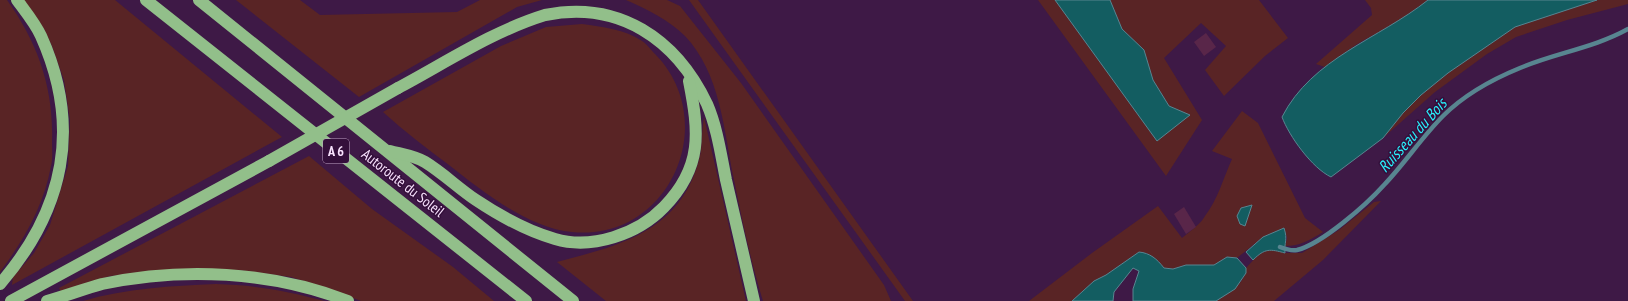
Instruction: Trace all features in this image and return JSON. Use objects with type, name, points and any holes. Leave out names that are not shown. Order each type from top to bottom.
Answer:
[{"type":"highway","points":[[0,284],[34,240],[45,218],[56,186],[62,154],[62,102],[56,74],[40,34],[17,0]]},
{"type":"highway","name":"Autoroute du Soleil","points":[[146,0],[526,301]]},
{"type":"highway","name":"Autoroute du Soleil","points":[[200,0],[573,301]]},
{"type":"highway","points":[[13,301],[482,43],[516,26],[545,15],[593,10],[615,14],[632,21],[662,40],[686,70],[707,104],[716,134],[754,301]]},
{"type":"highway","points":[[383,148],[424,161],[476,200],[534,231],[556,240],[579,242],[618,236],[637,228],[656,215],[682,185],[690,169],[695,150],[697,130],[686,70]]},
{"type":"highway","points":[[47,301],[102,284],[147,278],[196,274],[242,276],[290,284],[332,295],[348,301]]},
{"type":"shaded area","points":[[0,0],[7,0],[18,16],[42,67],[47,85],[52,122],[52,163],[43,195],[32,222],[0,272]]},
{"type":"shaded area","points":[[23,0],[115,0],[282,137],[12,285],[13,277],[34,253],[50,225],[68,166],[70,120],[64,80],[52,46],[44,29]]},
{"type":"shaded area","points":[[236,0],[300,0],[320,15],[457,12],[480,0],[542,0],[517,7],[359,97]]},
{"type":"shaded area","points":[[626,0],[667,0],[680,6],[741,83],[884,285],[891,301],[763,301],[744,226],[724,123],[714,86],[706,68],[697,51],[679,30],[657,15]]},
{"type":"shaded area","points":[[689,0],[698,0],[913,301],[905,301]]},
{"type":"shaded area","points":[[1038,0],[1055,0],[1157,141],[1170,129],[1169,106],[1153,80],[1144,50],[1122,29],[1110,0],[1259,0],[1288,38],[1265,56],[1224,96],[1205,70],[1226,46],[1201,23],[1164,58],[1202,120],[1166,176]]},
{"type":"shaded area","points":[[1055,0],[1110,0],[1122,29],[1144,50],[1153,80],[1169,106],[1190,115],[1157,141]]},
{"type":"shaded area","points":[[1365,0],[1428,0],[1414,11],[1384,30],[1357,44],[1325,67],[1316,64],[1372,15],[1371,8]]},
{"type":"shaded area","points":[[1428,0],[1597,0],[1515,27],[1448,73],[1421,95],[1403,113],[1383,138],[1331,177],[1324,173],[1302,151],[1285,125],[1282,117],[1295,97],[1311,79],[1328,64],[1409,14]]},
{"type":"shaded area","points":[[1597,0],[1628,0],[1628,4],[1567,20],[1516,37],[1487,54],[1435,92],[1383,138],[1403,113],[1421,95],[1448,73],[1515,27]]},
{"type":"shaded area","points":[[582,24],[621,31],[646,44],[675,82],[684,112],[684,143],[675,172],[659,198],[635,218],[606,230],[572,232],[539,224],[506,207],[491,197],[424,146],[383,112],[501,46],[546,27]]},
{"type":"shaded area","points":[[1242,111],[1258,123],[1305,218],[1323,232],[1305,242],[1285,246],[1287,238],[1284,228],[1263,237],[1237,258],[1227,257],[1214,265],[1186,265],[1173,269],[1164,268],[1158,261],[1146,253],[1139,252],[1106,275],[1094,281],[1072,301],[1029,301],[1092,253],[1158,206],[1182,238],[1198,225],[1210,209],[1232,159],[1212,151]]},
{"type":"shaded area","points":[[704,117],[746,301],[606,301],[557,262],[617,244],[653,226],[668,214],[681,199],[695,173],[699,161]]},
{"type":"shaded area","points":[[309,156],[372,209],[453,267],[494,301],[361,301],[291,277],[238,270],[164,271],[110,276],[61,292],[59,288]]},
{"type":"shaded area","points":[[1381,201],[1323,260],[1274,301],[1216,301],[1240,283],[1246,268],[1259,254],[1270,249],[1285,253],[1302,253],[1339,230],[1374,202]]},
{"type":"shaded area","points":[[1252,205],[1245,226],[1240,224],[1237,216],[1241,208]]},
{"type":"shaded area","points":[[1284,228],[1286,235],[1285,253],[1268,250],[1261,253],[1253,260],[1246,252],[1263,237]]},
{"type":"shaded area","points":[[1139,252],[1153,257],[1164,268],[1173,269],[1186,265],[1214,265],[1227,257],[1237,258],[1246,268],[1246,273],[1235,289],[1216,301],[1133,301],[1133,289],[1139,271],[1133,268],[1114,292],[1113,301],[1072,301],[1094,281],[1106,275]]},
{"type":"shaded area","points":[[216,284],[271,289],[325,301],[83,301],[133,290]]},
{"type":"building","points":[[1206,33],[1216,47],[1204,56],[1194,42]]},
{"type":"building","points":[[1184,207],[1196,227],[1186,234],[1174,214]]},
{"type":"waterway","name":"Ruisseau du Bois","points":[[1280,247],[1288,250],[1297,250],[1319,240],[1344,222],[1384,185],[1443,116],[1469,94],[1520,68],[1602,41],[1628,29]]}]
